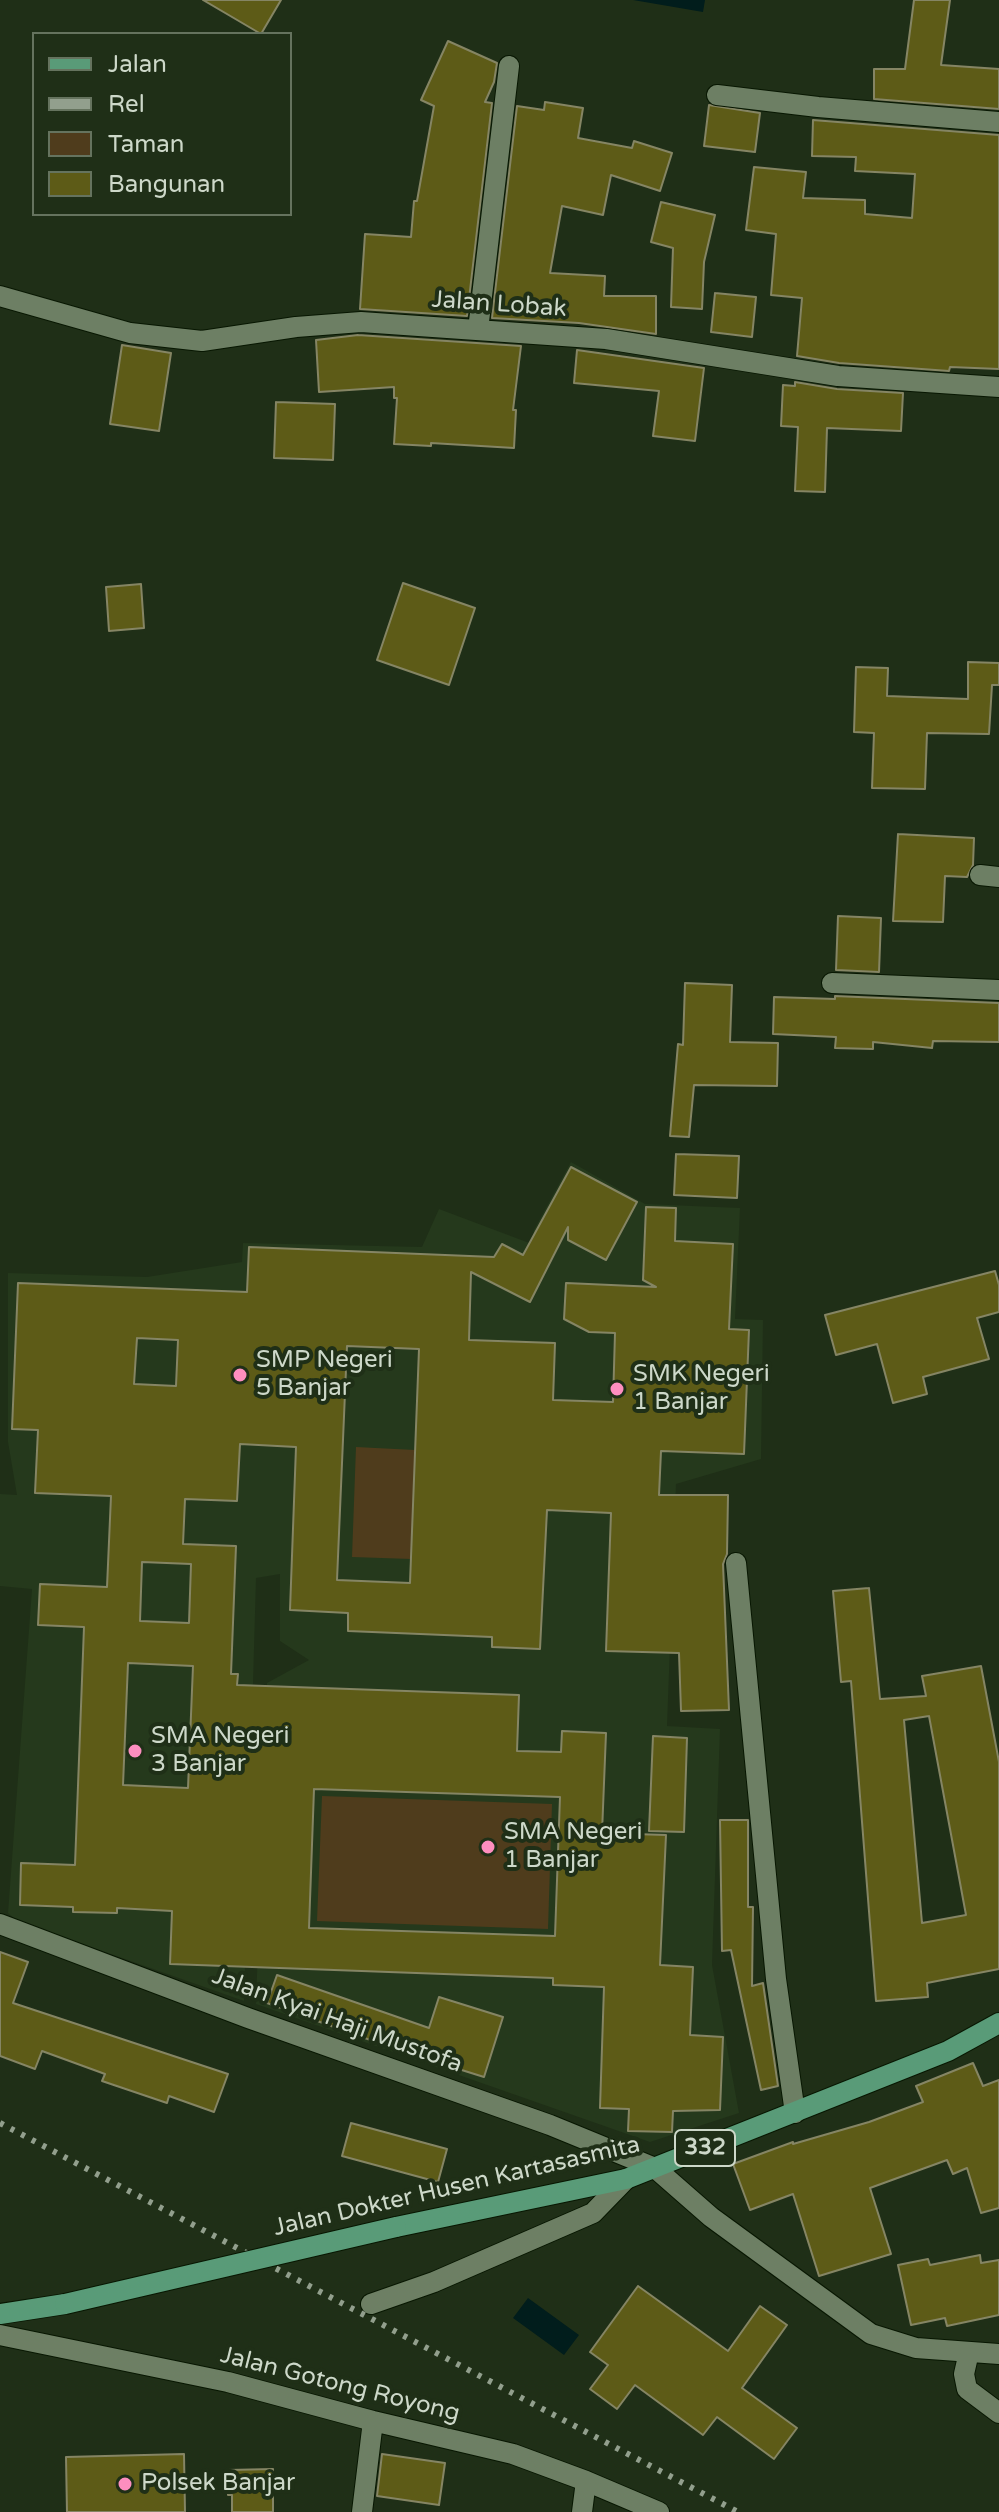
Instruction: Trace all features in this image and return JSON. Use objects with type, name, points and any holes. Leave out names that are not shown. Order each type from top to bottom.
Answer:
[{"type":"main road","name":"Jalan Dokter Husen Kartasasmita","points":[[0,2314],[65,2304],[396,2227],[626,2179],[948,2051],[999,2023]]},
{"type":"street","points":[[478,330],[509,66]]},
{"type":"street","points":[[717,95],[999,122]]},
{"type":"street","name":"Jalan Lobak","points":[[0,296],[130,333],[202,341],[296,327],[361,322],[606,339],[838,376],[999,387]]},
{"type":"street","points":[[832,983],[999,990]]},
{"type":"street","points":[[736,1563],[776,1979],[795,2113]]},
{"type":"street","name":"Jalan Kyai Haji Mustofa","points":[[0,1924],[248,2018],[550,2125],[655,2168],[711,2217],[871,2334],[916,2348],[999,2354]]},
{"type":"street","points":[[371,2304],[434,2282],[593,2213],[626,2179]]},
{"type":"street","name":"Jalan Gotong Royong","points":[[0,2335],[228,2382],[513,2454],[659,2512]]},
{"type":"street","points":[[969,2352],[964,2374],[967,2389],[999,2413]]},
{"type":"street","points":[[362,2512],[373,2421]]},
{"type":"street","points":[[582,2512],[586,2481]]},
{"type":"shaded area","points":[[571,1162],[645,1204],[740,1208],[735,1319],[763,1320],[761,1459],[676,1484],[667,1726],[720,1729],[712,1965],[739,2113],[650,2142],[256,2004],[267,1683],[309,1660],[280,1641],[280,1574],[256,1578],[244,2001],[17,1921],[8,1913],[32,1589],[0,1586],[0,1494],[17,1495],[8,1442],[8,1273],[147,1277],[242,1262],[243,1243],[422,1247],[439,1209],[532,1244],[534,1230]]},
{"type":"green space","points":[[356,1447],[415,1450],[411,1559],[352,1557]]},
{"type":"green space","points":[[322,1796],[552,1804],[548,1929],[317,1921]]},
{"type":"water","points":[[633,0],[705,0],[703,12]]},
{"type":"water","points":[[528,2298],[579,2335],[564,2355],[513,2318]]},
{"type":"building","points":[[203,0],[281,0],[262,32]]},
{"type":"building","points":[[914,0],[950,0],[941,65],[999,69],[999,109],[874,99],[874,69],[905,69]]},
{"type":"building","points":[[448,41],[497,63],[494,82],[485,102],[492,103],[467,316],[360,309],[365,234],[411,237],[414,201],[417,201],[434,106],[421,100]]},
{"type":"building","points":[[545,102],[583,108],[578,138],[632,148],[634,141],[672,153],[660,191],[611,175],[603,215],[562,206],[550,273],[605,276],[604,296],[656,296],[656,334],[579,323],[492,318],[517,106],[544,110]]},
{"type":"building","points":[[709,105],[760,113],[755,152],[704,146]]},
{"type":"building","points":[[813,120],[999,135],[999,369],[950,367],[949,371],[839,363],[797,356],[802,298],[771,295],[776,234],[746,230],[754,167],[806,172],[803,198],[865,200],[865,214],[912,218],[915,174],[855,171],[856,157],[812,156]]},
{"type":"building","points":[[661,202],[715,215],[704,262],[702,309],[671,307],[673,248],[651,242]]},
{"type":"building","points":[[715,293],[756,297],[752,337],[711,332]]},
{"type":"building","points":[[358,335],[521,346],[513,410],[516,410],[514,448],[394,444],[397,398],[394,398],[394,387],[319,392],[316,340]]},
{"type":"building","points":[[122,345],[171,353],[159,431],[110,424]]},
{"type":"building","points":[[577,350],[704,368],[695,441],[653,436],[659,391],[574,383]]},
{"type":"building","points":[[795,382],[837,389],[903,393],[901,431],[827,428],[825,492],[795,491],[798,427],[781,426],[783,385],[795,386]]},
{"type":"building","points":[[276,402],[335,404],[333,460],[274,458]]},
{"type":"building","points":[[403,583],[475,608],[449,685],[377,660]]},
{"type":"building","points":[[141,584],[144,628],[109,631],[106,587]]},
{"type":"building","points":[[968,662],[999,663],[999,685],[992,685],[989,734],[927,733],[925,789],[872,788],[874,733],[854,732],[856,667],[888,668],[887,696],[968,699]]},
{"type":"building","points":[[898,834],[974,838],[973,865],[967,877],[945,876],[943,922],[893,921]]},
{"type":"building","points":[[838,916],[881,918],[879,972],[836,970]]},
{"type":"building","points":[[685,983],[732,985],[730,1042],[778,1043],[777,1086],[694,1085],[689,1137],[670,1136],[678,1044],[683,1045]]},
{"type":"building","points":[[835,996],[999,1003],[999,1042],[933,1041],[932,1048],[873,1042],[873,1049],[835,1048],[836,1037],[773,1034],[774,997],[835,999]]},
{"type":"building","points":[[676,1154],[739,1156],[737,1198],[674,1195]]},
{"type":"building","points":[[571,1167],[637,1202],[606,1260],[568,1240],[568,1227],[530,1302],[471,1272],[469,1340],[555,1343],[553,1400],[613,1402],[615,1333],[589,1332],[564,1319],[566,1283],[656,1287],[643,1280],[646,1207],[676,1208],[675,1241],[733,1244],[729,1329],[749,1330],[744,1454],[661,1451],[659,1495],[728,1495],[727,1554],[723,1564],[729,1710],[681,1711],[679,1653],[606,1651],[611,1513],[547,1510],[540,1649],[492,1647],[492,1637],[348,1631],[348,1613],[290,1610],[296,1447],[240,1444],[237,1501],[185,1499],[183,1544],[236,1546],[231,1674],[238,1674],[237,1685],[519,1695],[517,1751],[561,1752],[562,1731],[606,1733],[602,1833],[666,1835],[660,1965],[693,1967],[690,2035],[723,2037],[720,2110],[673,2111],[672,2132],[628,2131],[629,2109],[600,2108],[604,1987],[553,1985],[553,1978],[170,1964],[172,1911],[117,1908],[117,1913],[73,1912],[73,1907],[20,1905],[21,1863],[75,1865],[84,1627],[38,1625],[40,1584],[107,1587],[111,1496],[35,1493],[38,1430],[12,1429],[18,1283],[247,1292],[249,1247],[494,1257],[502,1244],[523,1255]],"holes":[[[137,1338],[178,1340],[176,1386],[134,1384]],[[347,1346],[419,1349],[410,1583],[337,1580]],[[142,1562],[191,1564],[189,1623],[140,1621]],[[128,1663],[193,1666],[188,1788],[123,1785]],[[314,1789],[560,1797],[555,1936],[309,1928]]]},
{"type":"building","points":[[995,1271],[999,1285],[999,1312],[977,1318],[989,1359],[923,1377],[927,1394],[893,1403],[877,1344],[836,1355],[825,1315]]},
{"type":"building","points":[[869,1588],[880,1699],[926,1696],[922,1676],[981,1666],[999,1762],[999,1969],[927,1983],[928,1997],[876,2001],[851,1681],[841,1682],[833,1591]],"holes":[[[929,1716],[966,1915],[922,1923],[904,1720]]]},
{"type":"building","points":[[653,1736],[687,1738],[684,1832],[649,1831]]},
{"type":"building","points":[[720,1820],[748,1820],[748,1907],[753,1907],[752,1986],[763,1983],[778,2086],[761,2090],[731,1950],[722,1951]]},
{"type":"building","points":[[0,1952],[28,1962],[13,2003],[228,2074],[214,2112],[169,2096],[167,2103],[102,2081],[105,2074],[42,2051],[35,2069],[0,2056]]},
{"type":"building","points":[[277,1975],[429,2028],[439,1997],[503,2017],[484,2077],[267,2003]]},
{"type":"building","points":[[973,2063],[983,2086],[999,2080],[999,2208],[981,2213],[967,2168],[953,2174],[947,2160],[870,2188],[891,2254],[819,2276],[793,2194],[750,2210],[733,2164],[923,2102],[916,2086]]},
{"type":"building","points":[[351,2123],[447,2149],[438,2182],[342,2156]]},
{"type":"building","points":[[980,2255],[981,2263],[999,2260],[999,2315],[947,2326],[945,2318],[911,2325],[898,2265],[928,2259],[930,2265]]},
{"type":"building","points":[[638,2286],[728,2351],[760,2306],[787,2325],[742,2388],[797,2428],[774,2459],[717,2417],[703,2435],[635,2385],[617,2409],[590,2389],[608,2365],[590,2352]]},
{"type":"building","name":"Polsek Banjar","points":[[184,2454],[185,2512],[67,2512],[66,2457]]},
{"type":"building","points":[[382,2454],[445,2463],[439,2505],[377,2496]]},
{"type":"building","points":[[273,2469],[273,2512],[232,2512],[228,2470]]},
{"type":"railway","points":[[0,2123],[738,2512]]},
{"type":"place","name":"SMP Negeri 5 Banjar","points":[[240,1375]]},
{"type":"place","name":"SMK Negeri 1 Banjar","points":[[617,1389]]},
{"type":"place","name":"SMA Negeri 3 Banjar","points":[[135,1751]]},
{"type":"place","name":"SMA Negeri 1 Banjar","points":[[488,1847]]},
{"type":"place","name":"Polsek Banjar","points":[[125,2484]]}]
